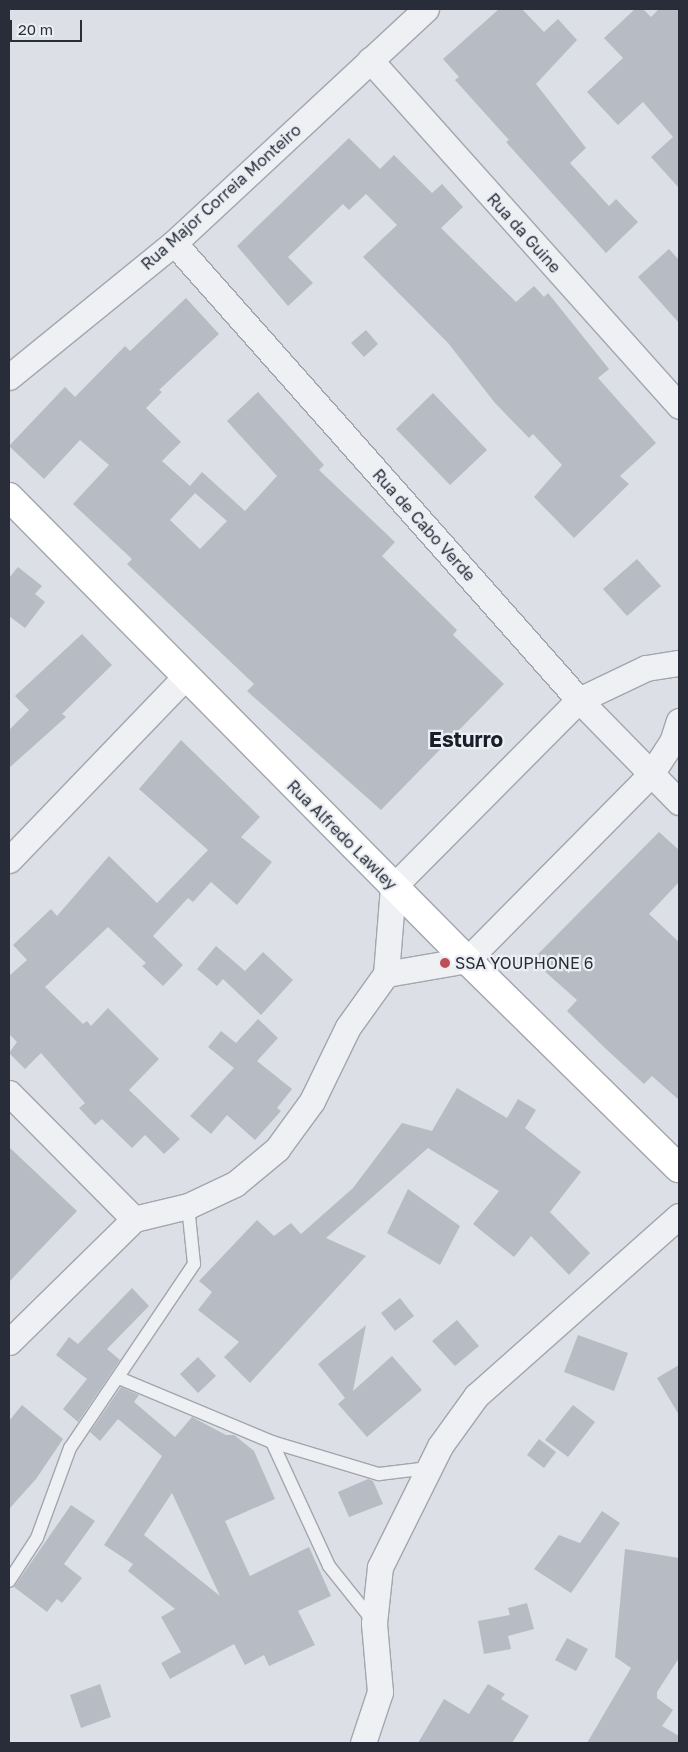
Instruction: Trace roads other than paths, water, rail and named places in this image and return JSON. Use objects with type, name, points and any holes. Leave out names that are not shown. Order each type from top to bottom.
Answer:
[{"type":"main road","name":"Rua Alfredo Lawley","points":[[9,497],[393,886],[679,1168]]},
{"type":"street","name":"Rua Major Correia Monteiro","points":[[9,377],[174,243],[426,9]]},
{"type":"street","name":"Rua da Guine","points":[[370,60],[679,406]]},
{"type":"street","name":"Rua de Cabo Verde","points":[[174,243],[580,700],[679,802]]},
{"type":"street","points":[[9,1342],[134,1219],[188,1206],[236,1184],[277,1149],[312,1101],[348,1027],[386,974],[393,886],[580,700],[646,668],[679,663]]},
{"type":"street","points":[[9,860],[186,676]]},
{"type":"street","points":[[386,974],[467,960],[651,774],[672,742],[679,721]]},
{"type":"street","points":[[9,1094],[134,1219]]},
{"type":"street","points":[[362,1743],[380,1692],[374,1623],[380,1567],[429,1468],[476,1396],[679,1216]]},
{"type":"lane","points":[[9,1581],[37,1538],[70,1448],[119,1378],[194,1264],[188,1206]]},
{"type":"lane","points":[[119,1378],[272,1442],[379,1474],[429,1468]]},
{"type":"lane","points":[[272,1442],[329,1566],[374,1623]]},
{"type":"place","name":"SSA YOUPHONE 6","points":[[445,963]]},
{"type":"district","name":"Esturro","points":[[466,739]]}]
